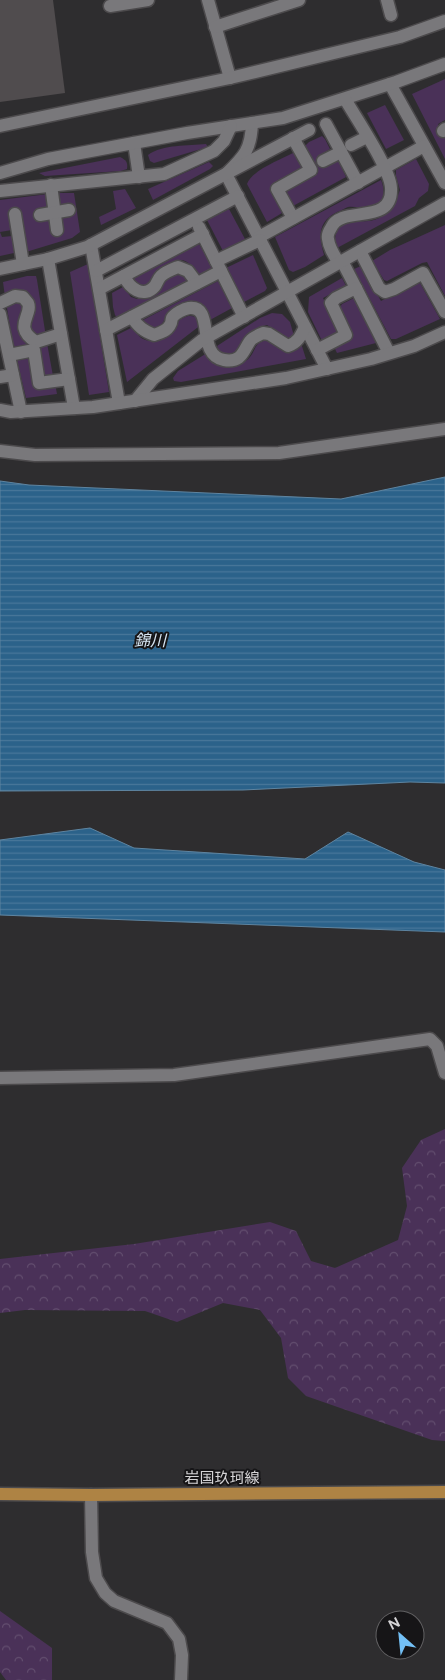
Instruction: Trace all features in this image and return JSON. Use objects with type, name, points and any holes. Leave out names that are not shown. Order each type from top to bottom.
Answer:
[{"type":"main road","name":"岩国玖珂線","points":[[0,1494],[445,1492]]},
{"type":"street","points":[[110,6],[148,0]]},
{"type":"street","points":[[208,0],[230,78]]},
{"type":"street","points":[[216,27],[299,0]]},
{"type":"street","points":[[387,0],[391,15]]},
{"type":"street","points":[[0,126],[230,78],[400,37],[445,21]]},
{"type":"street","points":[[0,173],[48,159],[283,118],[390,84],[445,64]]},
{"type":"street","points":[[390,84],[445,183]]},
{"type":"street","points":[[345,99],[385,168],[391,188],[386,205],[378,211],[367,215],[341,218],[332,225],[327,236],[330,248],[356,288],[389,353]]},
{"type":"street","points":[[226,174],[241,160],[250,143],[252,123]]},
{"type":"street","points":[[326,124],[346,149],[358,183]]},
{"type":"street","points":[[0,191],[164,174],[214,150],[224,141],[231,126]]},
{"type":"street","points":[[0,269],[48,259],[87,248],[310,130]]},
{"type":"street","points":[[323,161],[367,137]]},
{"type":"street","points":[[293,218],[277,189],[311,170],[294,138]]},
{"type":"street","points":[[134,143],[139,177]]},
{"type":"street","points":[[106,330],[197,283],[259,238],[424,146]]},
{"type":"street","points":[[226,174],[327,369]]},
{"type":"street","points":[[51,185],[57,230]]},
{"type":"street","points":[[96,271],[238,196]]},
{"type":"street","points":[[135,401],[153,379],[206,338],[445,203]]},
{"type":"street","points":[[40,215],[69,210]]},
{"type":"street","points":[[15,214],[22,264]]},
{"type":"street","points":[[195,218],[244,317]]},
{"type":"street","points":[[4,234],[18,231]]},
{"type":"street","points":[[99,289],[203,234]]},
{"type":"street","points":[[91,245],[119,403]]},
{"type":"street","points":[[360,251],[379,288],[385,292],[394,289],[423,273],[445,312]]},
{"type":"street","points":[[48,259],[74,408]]},
{"type":"street","points":[[124,276],[129,285],[143,292],[155,287],[161,276],[178,267],[188,271],[197,283]]},
{"type":"street","points":[[317,350],[346,335],[330,303],[356,288]]},
{"type":"street","points":[[0,303],[15,296],[23,297],[28,303],[29,310],[24,319],[25,331],[36,342],[61,334]]},
{"type":"street","points":[[132,317],[144,332],[154,335],[162,333],[171,325],[173,317],[180,312],[189,308],[198,310],[203,315],[210,351],[216,357],[225,360],[237,358],[244,354],[250,341],[263,333],[269,334],[288,346],[294,344],[305,326]]},
{"type":"street","points":[[0,314],[21,412]]},
{"type":"street","points":[[0,410],[21,412],[119,403],[286,378],[414,346],[445,332]]},
{"type":"street","points":[[9,355],[34,350],[38,383],[69,379]]},
{"type":"street","points":[[0,377],[13,375]]},
{"type":"street","points":[[0,451],[35,455],[279,453],[445,429]]},
{"type":"street","points":[[0,1078],[174,1074],[430,1039],[437,1046],[445,1073]]},
{"type":"street","points":[[91,1495],[92,1552],[96,1578],[105,1593],[114,1600],[167,1623],[179,1639],[182,1655],[181,1680]]},
{"type":"green space","points":[[445,79],[445,120],[438,124],[445,136],[445,159],[412,94]]},
{"type":"green space","points":[[385,105],[404,140],[386,149],[367,113]]},
{"type":"green space","points":[[322,136],[330,149],[318,156],[323,166],[338,160],[346,177],[293,206],[286,192],[287,189],[318,173],[305,146]]},
{"type":"green space","points":[[206,144],[208,147],[154,163],[150,161],[148,155],[168,147]]},
{"type":"green space","points":[[293,153],[296,154],[304,170],[270,188],[282,213],[267,222],[247,184],[254,174]]},
{"type":"green space","points":[[120,157],[127,163],[127,169],[121,171],[45,176],[39,173]]},
{"type":"green space","points":[[416,159],[429,184],[428,191],[419,198],[415,206],[337,248],[335,237],[341,226],[352,221],[375,220],[390,209],[400,190],[396,170]]},
{"type":"green space","points":[[209,162],[213,166],[210,169],[153,200],[148,189]]},
{"type":"green space","points":[[381,180],[383,194],[377,206],[368,209],[348,207],[330,216],[321,230],[324,255],[305,267],[293,272],[289,270],[275,237]]},
{"type":"green space","points":[[125,189],[136,208],[101,225],[99,217],[116,209],[113,191]]},
{"type":"green space","points":[[59,193],[74,193],[80,232],[72,238],[26,252],[19,210],[10,210],[12,230],[0,232],[0,200],[48,194],[61,208]]},
{"type":"green space","points":[[229,209],[245,239],[223,251],[207,220]]},
{"type":"green space","points":[[445,225],[445,296],[427,262],[387,281],[384,280],[372,261],[390,250]]},
{"type":"green space","points":[[0,232],[2,237],[12,236],[14,253],[0,256]]},
{"type":"green space","points":[[199,244],[213,268],[200,275],[189,263],[181,260],[175,261],[157,278],[144,286],[138,285],[133,279]]},
{"type":"green space","points":[[253,255],[267,288],[265,291],[244,302],[226,268]]},
{"type":"green space","points":[[88,264],[109,392],[89,395],[70,272]]},
{"type":"green space","points":[[361,266],[381,301],[414,284],[420,283],[440,319],[396,339],[391,339],[354,269]]},
{"type":"green space","points":[[177,274],[186,277],[189,281],[118,319],[115,315],[112,293],[123,287],[131,297],[137,299],[143,297],[163,280]]},
{"type":"green space","points":[[27,276],[36,276],[46,337],[37,338],[30,332],[29,301],[5,297],[3,282]]},
{"type":"green space","points":[[342,278],[346,286],[323,298],[341,335],[323,343],[308,312],[309,297]]},
{"type":"green space","points":[[218,281],[232,308],[210,320],[198,305],[186,303],[170,310],[160,326],[151,329],[143,320]]},
{"type":"green space","points":[[354,298],[376,343],[337,353],[333,345],[353,337],[339,309],[342,304]]},
{"type":"green space","points":[[6,302],[25,302],[21,324],[47,343],[53,376],[44,377],[38,348],[19,350],[13,345]]},
{"type":"green space","points":[[272,313],[282,314],[290,322],[294,336],[290,339],[267,325],[259,327],[248,335],[239,350],[228,355],[219,351],[217,346],[260,318]]},
{"type":"green space","points":[[188,316],[196,317],[202,324],[127,382],[117,335],[133,327],[143,339],[152,341],[166,338],[179,320]]},
{"type":"green space","points":[[268,340],[301,343],[306,359],[181,382],[174,381],[173,378],[178,371],[207,353],[235,364],[247,360],[259,343]]},
{"type":"green space","points":[[32,354],[36,385],[55,383],[57,394],[26,398],[16,356]]},
{"type":"green space","points":[[445,1129],[445,1441],[432,1440],[306,1396],[288,1378],[281,1338],[260,1310],[223,1303],[177,1322],[145,1311],[25,1310],[0,1313],[0,1259],[134,1244],[270,1222],[296,1231],[311,1261],[335,1268],[398,1240],[407,1206],[402,1168],[421,1140]]},
{"type":"green space","points":[[0,1611],[52,1648],[52,1680],[6,1680],[0,1672]]},
{"type":"water","name":"錦川","points":[[445,477],[445,783],[410,782],[243,790],[0,791],[0,481],[29,485],[341,499]]},
{"type":"water","points":[[90,828],[134,848],[305,859],[348,832],[414,862],[445,870],[445,932],[0,915],[0,840]]},
{"type":"building","points":[[0,0],[53,0],[65,93],[0,102]]}]
